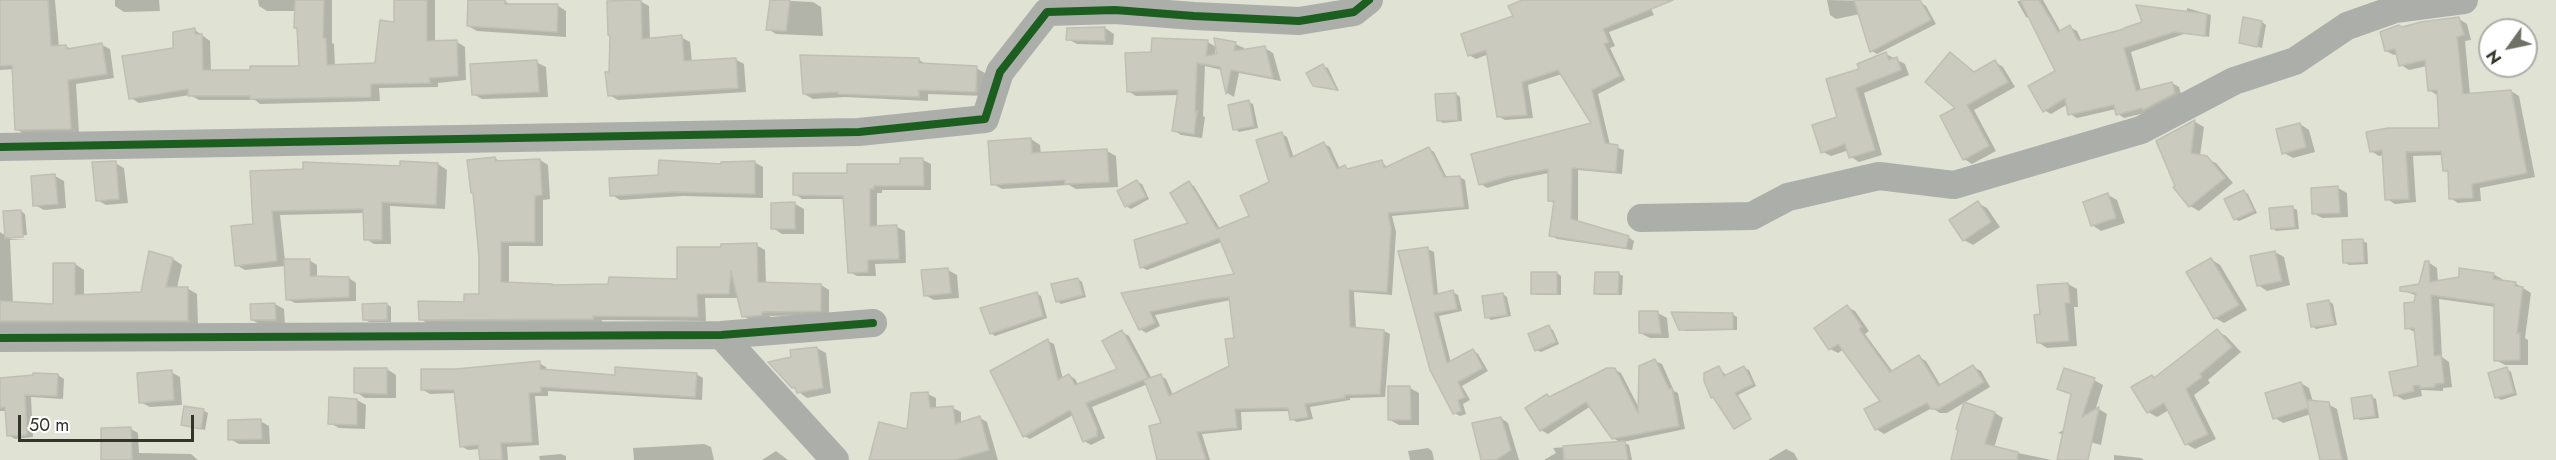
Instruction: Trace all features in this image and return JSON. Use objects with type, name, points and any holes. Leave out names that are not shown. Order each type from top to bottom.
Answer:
[{"type":"street","points":[[0,147],[859,132],[986,119],[1000,72],[1047,12],[1115,10],[1299,21],[1354,12],[1369,0]]},
{"type":"street","points":[[1641,219],[1752,216],[1788,197],[1879,176],[1954,184],[2141,130],[2234,81],[2295,61],[2348,26],[2385,12],[2464,0]]},
{"type":"street","points":[[0,338],[721,335],[873,323]]},
{"type":"street","points":[[721,335],[835,460]]},
{"type":"building","points":[[0,0],[48,0],[51,46],[66,45],[67,49],[102,43],[107,74],[68,80],[71,129],[15,130],[12,65],[0,66]]},
{"type":"building","points":[[295,0],[324,0],[323,38],[326,38],[327,65],[375,63],[380,20],[394,22],[394,0],[427,0],[427,41],[457,40],[458,76],[429,78],[430,83],[371,84],[371,97],[250,99],[250,96],[188,96],[188,89],[129,99],[122,56],[173,48],[173,32],[195,28],[195,34],[202,34],[203,70],[250,70],[250,66],[299,66],[297,28],[294,28]]},
{"type":"building","points":[[468,0],[505,0],[505,4],[558,4],[557,32],[467,26]]},
{"type":"building","points":[[641,0],[642,39],[682,35],[684,61],[736,58],[738,88],[608,96],[605,72],[609,72],[610,36],[608,35],[607,1]]},
{"type":"building","points":[[770,0],[790,0],[786,31],[766,30]]},
{"type":"building","points":[[1522,0],[1673,0],[1603,29],[1609,42],[1604,44],[1620,76],[1592,90],[1605,143],[1618,145],[1616,172],[1572,168],[1571,219],[1629,236],[1626,248],[1549,236],[1554,201],[1548,201],[1548,169],[1479,185],[1471,154],[1591,123],[1558,70],[1522,82],[1527,115],[1497,117],[1486,50],[1468,56],[1461,34],[1513,16],[1508,6]]},
{"type":"building","points":[[1854,0],[1920,0],[1931,20],[1870,52]]},
{"type":"building","points":[[2020,0],[2039,0],[2058,32],[2070,25],[2078,41],[2142,22],[2136,5],[2207,14],[2205,36],[2174,32],[2124,48],[2136,91],[2172,82],[2175,93],[2143,110],[2142,108],[2116,115],[2114,105],[2068,115],[2065,98],[2043,112],[2028,86],[2055,71]]},
{"type":"building","points":[[2243,17],[2262,21],[2257,47],[2239,43]]},
{"type":"building","points":[[2459,17],[2464,35],[2457,37],[2463,94],[2511,90],[2527,173],[2472,184],[2473,198],[2449,199],[2448,171],[2443,171],[2441,151],[2406,152],[2409,199],[2385,200],[2382,150],[2370,152],[2366,132],[2388,128],[2439,128],[2437,90],[2428,91],[2425,60],[2399,66],[2395,49],[2385,51],[2380,32],[2399,25],[2402,27]]},
{"type":"building","points":[[1105,27],[1105,41],[1066,40],[1067,28]]},
{"type":"building","points":[[1152,38],[1208,40],[1206,56],[1217,54],[1214,38],[1236,42],[1234,51],[1265,46],[1273,78],[1231,70],[1226,94],[1220,67],[1197,63],[1195,112],[1197,111],[1194,134],[1172,131],[1178,90],[1127,92],[1125,53],[1151,52]]},
{"type":"building","points":[[1886,52],[1889,60],[1897,57],[1901,70],[1856,88],[1875,150],[1849,158],[1845,144],[1821,153],[1812,125],[1837,117],[1826,79],[1859,69],[1857,64]]},
{"type":"building","points":[[1950,52],[1974,72],[1995,60],[2008,82],[1967,105],[1989,146],[1963,160],[1940,116],[1955,108],[1925,82]]},
{"type":"building","points":[[800,55],[919,58],[919,63],[977,66],[976,92],[919,90],[919,97],[838,94],[838,92],[803,94]]},
{"type":"building","points":[[537,60],[539,92],[472,95],[470,64]]},
{"type":"building","points":[[1323,64],[1337,90],[1313,86],[1306,73]]},
{"type":"building","points":[[1456,93],[1458,120],[1437,121],[1435,94]]},
{"type":"building","points":[[1249,100],[1254,126],[1233,130],[1228,105]]},
{"type":"building","points":[[2195,120],[2191,153],[2207,156],[2225,178],[2189,207],[2173,187],[2175,186],[2156,141]]},
{"type":"building","points":[[2300,123],[2306,147],[2282,154],[2276,129]]},
{"type":"building","points":[[1282,132],[1290,158],[1324,142],[1337,169],[1345,165],[1347,169],[1382,160],[1384,168],[1429,147],[1444,177],[1460,176],[1464,207],[1388,213],[1391,228],[1387,292],[1349,290],[1350,327],[1384,330],[1380,394],[1345,395],[1345,398],[1305,404],[1308,417],[1290,420],[1288,408],[1235,409],[1237,428],[1197,432],[1206,460],[1157,460],[1149,426],[1161,423],[1144,380],[1161,374],[1169,396],[1229,366],[1225,339],[1234,338],[1229,297],[1203,300],[1150,312],[1155,323],[1139,330],[1121,293],[1234,274],[1219,238],[1140,268],[1134,240],[1188,223],[1170,193],[1189,181],[1217,229],[1249,216],[1240,196],[1269,182],[1256,140]]},
{"type":"building","points":[[1031,138],[1032,153],[1107,149],[1109,182],[1065,184],[1065,180],[991,185],[988,141]]},
{"type":"building","points":[[495,157],[496,161],[540,159],[542,195],[535,196],[535,242],[501,242],[501,282],[552,285],[608,284],[609,277],[677,279],[677,247],[721,247],[721,244],[757,243],[758,282],[821,284],[821,311],[762,312],[762,315],[742,317],[731,271],[729,294],[697,294],[698,317],[593,316],[593,319],[419,320],[418,301],[464,302],[464,294],[479,294],[479,257],[473,193],[471,193],[467,160]]},
{"type":"building","points":[[900,158],[923,158],[924,186],[874,186],[874,189],[870,189],[870,226],[897,225],[899,259],[868,260],[868,272],[848,273],[843,196],[793,195],[793,173],[847,173],[847,164],[900,164]]},
{"type":"building","points":[[659,160],[721,164],[721,162],[755,161],[755,194],[674,192],[610,196],[609,178],[658,175]]},
{"type":"building","points":[[116,161],[119,199],[96,201],[92,162]]},
{"type":"building","points":[[400,161],[438,163],[436,205],[382,202],[382,240],[364,240],[363,209],[272,211],[277,261],[235,266],[231,226],[253,224],[250,171],[303,169],[303,162],[400,166]]},
{"type":"building","points":[[55,174],[58,204],[33,206],[31,176]]},
{"type":"building","points":[[1137,180],[1146,197],[1125,207],[1117,191]]},
{"type":"building","points":[[2338,186],[2340,213],[2312,214],[2311,188]]},
{"type":"building","points":[[2244,190],[2254,211],[2234,220],[2224,199]]},
{"type":"building","points":[[2108,193],[2116,218],[2091,226],[2083,202]]},
{"type":"building","points":[[1978,201],[1991,222],[1963,241],[1949,220]]},
{"type":"building","points":[[795,202],[795,229],[771,229],[771,203]]},
{"type":"building","points":[[2293,206],[2295,227],[2271,229],[2269,208]]},
{"type":"building","points":[[21,210],[23,237],[5,238],[3,211]]},
{"type":"building","points":[[2363,239],[2364,262],[2343,263],[2342,240]]},
{"type":"building","points":[[1428,247],[1434,295],[1453,290],[1457,309],[1434,313],[1447,363],[1473,349],[1483,368],[1458,382],[1465,397],[1458,400],[1461,411],[1453,414],[1430,370],[1398,251]]},
{"type":"building","points":[[149,251],[173,258],[166,287],[188,287],[188,321],[0,321],[0,301],[53,304],[53,263],[75,263],[75,295],[141,292]]},
{"type":"building","points":[[2275,251],[2282,281],[2257,286],[2250,256]]},
{"type":"building","points":[[2211,258],[2239,305],[2214,319],[2186,272]]},
{"type":"building","points":[[284,259],[310,259],[310,276],[349,277],[349,297],[286,300]]},
{"type":"building","points":[[2425,261],[2429,261],[2430,282],[2459,277],[2459,268],[2494,273],[2493,279],[2516,282],[2515,286],[2523,287],[2517,333],[2520,333],[2520,360],[2494,361],[2494,304],[2431,295],[2434,356],[2441,355],[2444,383],[2435,384],[2435,387],[2413,386],[2414,391],[2394,396],[2389,372],[2418,366],[2414,328],[2405,329],[2404,303],[2414,302],[2416,293],[2400,291],[2400,287],[2419,284]]},
{"type":"building","points":[[948,268],[951,293],[924,296],[921,270]]},
{"type":"building","points":[[1531,272],[1557,272],[1557,294],[1531,294]]},
{"type":"building","points":[[1595,272],[1619,272],[1618,294],[1594,294]]},
{"type":"building","points":[[1078,278],[1083,295],[1056,302],[1051,284]]},
{"type":"building","points":[[2068,283],[2070,303],[2065,303],[2069,341],[2037,343],[2034,315],[2040,314],[2037,285]]},
{"type":"building","points":[[1037,292],[1043,316],[990,334],[980,308]]},
{"type":"building","points":[[1503,293],[1507,315],[1485,318],[1482,296]]},
{"type":"building","points":[[2329,300],[2334,324],[2311,327],[2307,304]]},
{"type":"building","points":[[275,303],[276,320],[251,320],[250,304]]},
{"type":"building","points":[[387,303],[387,320],[363,320],[362,304]]},
{"type":"building","points":[[1847,305],[1862,327],[1859,329],[1890,372],[1919,355],[1938,386],[1973,365],[1984,382],[1939,409],[1931,409],[1927,403],[1875,430],[1864,409],[1880,401],[1838,344],[1829,350],[1814,328]]},
{"type":"building","points":[[1639,311],[1658,311],[1661,334],[1639,333]]},
{"type":"building","points":[[1671,312],[1733,313],[1733,329],[1679,330]]},
{"type":"building","points":[[1549,325],[1556,342],[1535,351],[1528,334]]},
{"type":"building","points":[[2217,329],[2232,347],[2200,374],[2202,377],[2186,389],[2208,434],[2185,445],[2164,403],[2147,413],[2131,387],[2152,375],[2154,378]]},
{"type":"building","points":[[1122,330],[1148,378],[1086,403],[1097,428],[1097,436],[1083,442],[1070,410],[1023,437],[990,371],[1048,339],[1058,380],[1069,374],[1075,385],[1117,369],[1102,341]]},
{"type":"building","points":[[817,347],[823,388],[797,393],[795,387],[792,388],[768,362],[791,357],[790,350]]},
{"type":"building","points":[[1655,359],[1669,389],[1672,388],[1679,426],[1612,439],[1586,402],[1540,431],[1525,408],[1547,394],[1549,397],[1607,368],[1615,368],[1638,413],[1639,366]]},
{"type":"building","points":[[540,361],[540,369],[615,375],[615,367],[697,373],[695,397],[541,387],[541,392],[529,393],[532,442],[501,443],[502,460],[480,460],[478,445],[460,447],[454,390],[421,390],[421,369],[456,369]]},
{"type":"building","points":[[1719,366],[1724,376],[1744,366],[1753,384],[1735,393],[1751,419],[1734,429],[1713,397],[1711,398],[1704,381],[1704,373]]},
{"type":"building","points":[[2507,367],[2514,393],[2495,398],[2488,373]]},
{"type":"building","points":[[354,368],[387,368],[387,394],[354,393]]},
{"type":"building","points":[[2064,368],[2095,378],[2082,417],[2099,407],[2088,460],[2057,460],[2071,394],[2057,389]]},
{"type":"building","points":[[172,370],[174,400],[139,403],[137,373]]},
{"type":"building","points":[[33,373],[58,374],[57,396],[25,395],[27,435],[7,436],[5,407],[0,408],[0,378],[33,375]]},
{"type":"building","points":[[2301,382],[2308,406],[2307,400],[2329,402],[2342,460],[2320,460],[2308,408],[2273,419],[2265,393]]},
{"type":"building","points":[[1388,386],[1410,386],[1411,420],[1388,420]]},
{"type":"building","points":[[928,392],[930,408],[953,406],[955,424],[980,416],[989,450],[955,460],[869,460],[879,422],[907,429],[911,393]]},
{"type":"building","points":[[2372,395],[2375,416],[2354,419],[2351,398]]},
{"type":"building","points":[[329,397],[357,399],[357,425],[328,424]]},
{"type":"building","points":[[1964,402],[1995,412],[1985,444],[2018,452],[2017,460],[1951,460],[1958,430],[1956,429]]},
{"type":"building","points":[[184,406],[204,409],[201,429],[181,425]]},
{"type":"building","points":[[1501,417],[1511,450],[1496,460],[1481,460],[1472,423]]},
{"type":"building","points":[[261,419],[262,439],[228,440],[228,420]]},
{"type":"building","points":[[131,427],[132,460],[101,460],[101,428]]},
{"type":"building","points":[[1625,441],[1628,460],[1564,460],[1563,446]]},
{"type":"cycle path","points":[[0,147],[859,132],[985,119],[1000,72],[1047,12],[1115,10],[1299,21],[1354,12],[1369,0]]},
{"type":"cycle path","points":[[0,338],[721,335],[873,323]]}]
